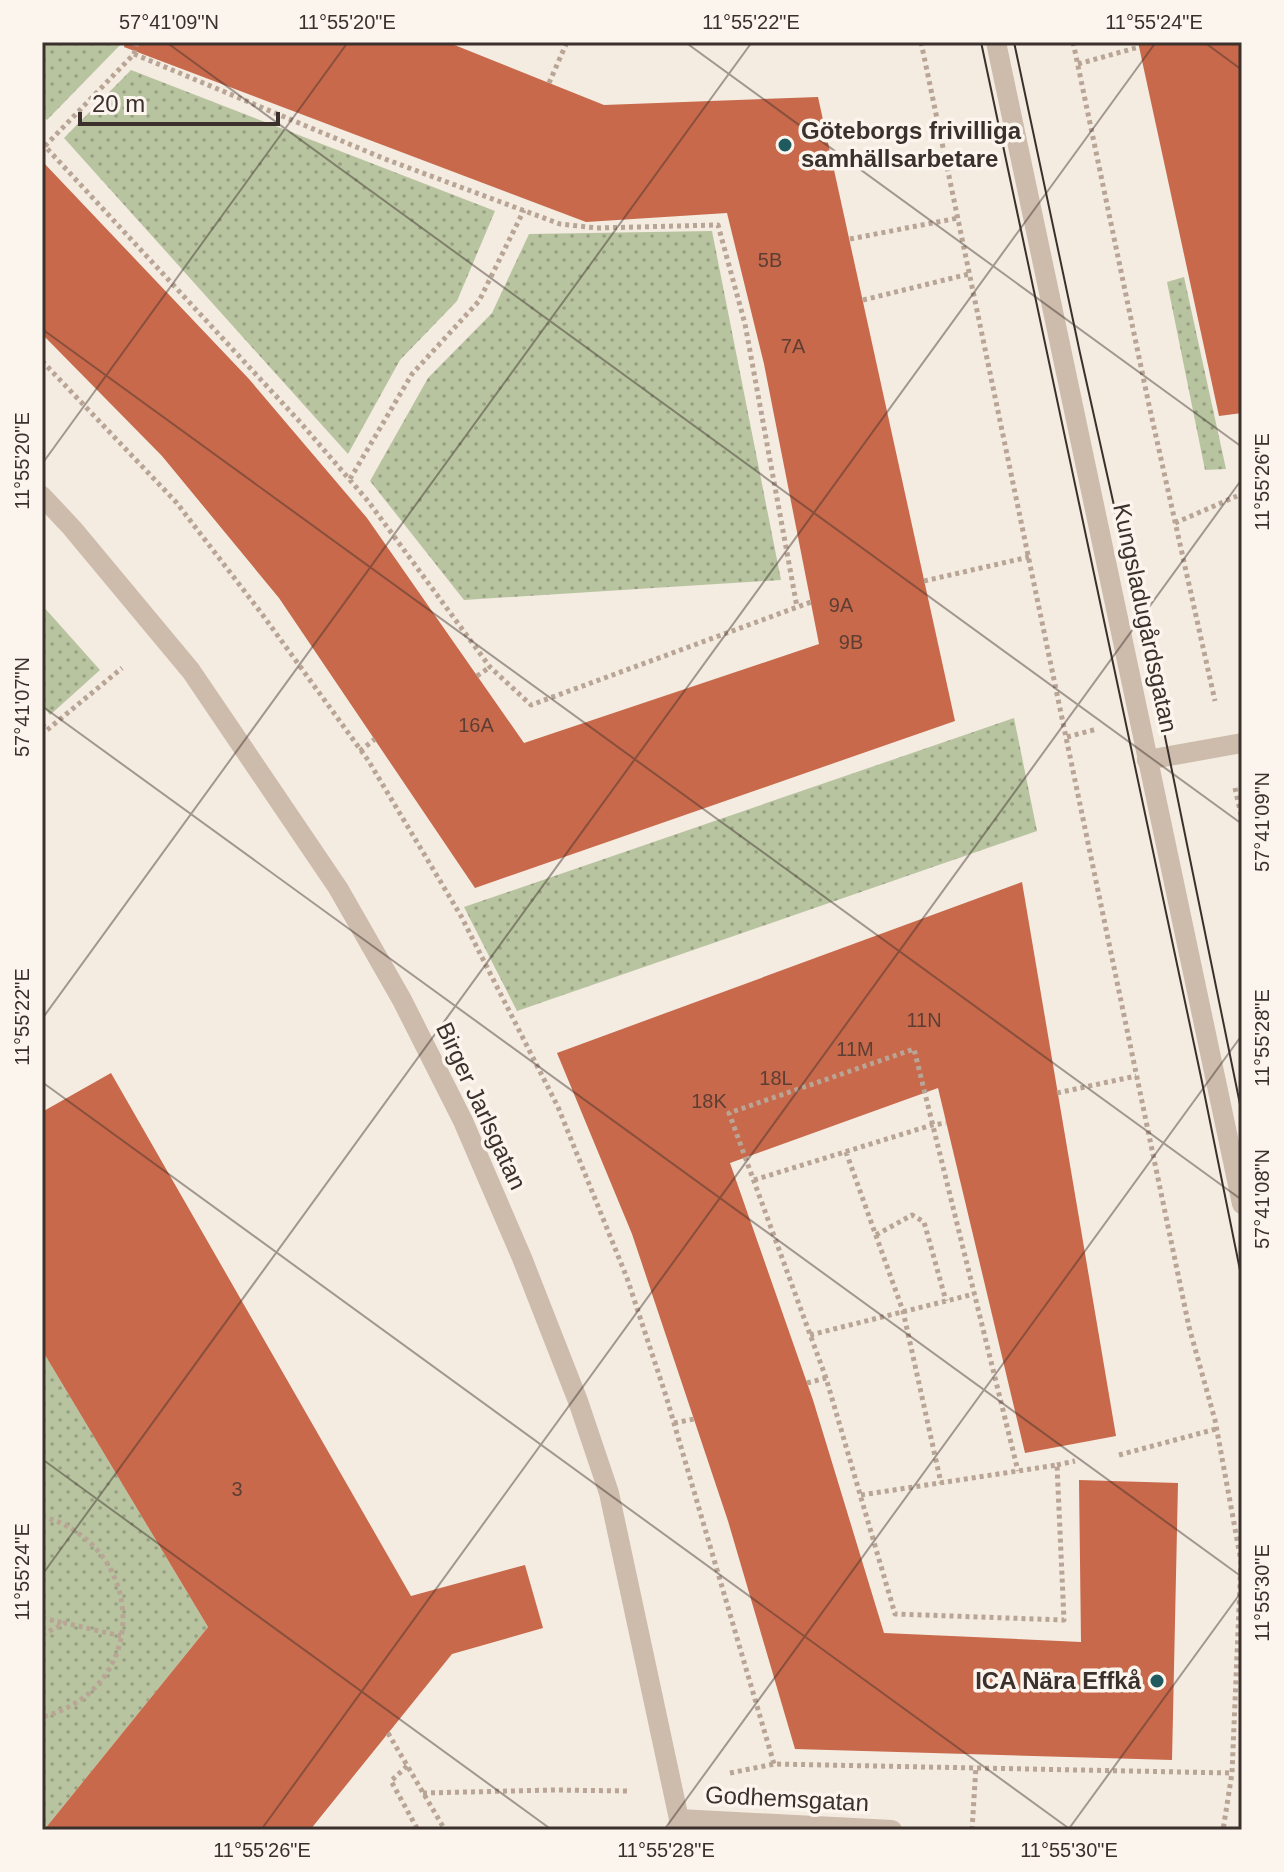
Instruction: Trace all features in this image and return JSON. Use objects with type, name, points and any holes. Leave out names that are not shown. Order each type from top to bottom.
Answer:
[{"type":"street","name":"Kungsladugårdsgatan","points":[[996,42],[1242,1204]]},
{"type":"street","name":"Birger Jarlsgatan","points":[[42,496],[191,671],[338,888],[402,1000],[463,1121],[522,1258],[578,1401],[609,1493],[678,1824]]},
{"type":"street","points":[[1147,760],[1234,744]]},
{"type":"street","name":"Godhemsgatan","points":[[678,1824],[892,1830]]},
{"type":"path","points":[[137,42],[134,54],[43,144],[349,479],[490,667],[531,705],[811,602]]},
{"type":"path","points":[[549,83],[567,42]]},
{"type":"path","points":[[921,42],[1136,1076],[1189,1327],[1216,1429],[1241,1561],[1232,1773],[1223,1830]]},
{"type":"path","points":[[1073,42],[1175,523],[1234,744],[1242,819]]},
{"type":"path","points":[[1078,64],[1139,47]]},
{"type":"path","points":[[134,54],[385,159],[560,224],[597,228],[718,225],[745,324],[797,607]]},
{"type":"path","points":[[497,200],[501,189]]},
{"type":"path","points":[[349,479],[412,374],[479,301],[524,210]]},
{"type":"path","points":[[850,239],[958,218]]},
{"type":"path","points":[[729,268],[740,265]]},
{"type":"path","points":[[863,300],[969,274]]},
{"type":"path","points":[[745,324],[754,323]]},
{"type":"path","points":[[42,361],[176,502],[262,614],[360,751],[461,916],[558,1107],[627,1278],[674,1423],[774,1764]]},
{"type":"path","points":[[1175,523],[1237,496]]},
{"type":"path","points":[[924,581],[1029,557]]},
{"type":"path","points":[[477,676],[490,667]]},
{"type":"path","points":[[42,724],[47,730],[122,668]]},
{"type":"path","points":[[360,751],[375,739]]},
{"type":"path","points":[[1018,1471],[914,1049],[729,1113],[826,1378],[895,1614],[1064,1620],[1057,1465]]},
{"type":"path","points":[[1057,1093],[1136,1076]]},
{"type":"path","points":[[754,1180],[946,1123]]},
{"type":"path","points":[[846,1152],[903,1311],[941,1483]]},
{"type":"path","points":[[876,1235],[912,1215],[924,1222],[946,1301]]},
{"type":"path","points":[[810,1335],[974,1294]]},
{"type":"path","points":[[807,1383],[826,1378]]},
{"type":"path","points":[[674,1423],[694,1419]]},
{"type":"path","points":[[1119,1455],[1216,1429]]},
{"type":"path","points":[[861,1495],[1075,1461]]},
{"type":"path","points":[[42,1516],[59,1521],[91,1541],[104,1556],[120,1591],[123,1609],[121,1636],[111,1665],[88,1694],[73,1706],[42,1717]]},
{"type":"path","points":[[42,1618],[121,1636]]},
{"type":"path","points":[[42,1635],[65,1623]]},
{"type":"path","points":[[388,1733],[445,1830]]},
{"type":"path","points":[[1233,1737],[1242,1738]]},
{"type":"path","points":[[423,1793],[625,1792],[672,1786],[774,1764],[1232,1773]]},
{"type":"path","points":[[407,1766],[391,1781],[418,1830]]},
{"type":"path","points":[[972,1830],[976,1766]]},
{"type":"green space","points":[[42,42],[123,42],[47,120],[42,115]]},
{"type":"green space","points":[[131,70],[495,211],[457,301],[400,360],[348,454],[64,138]]},
{"type":"green space","points":[[712,231],[781,580],[464,600],[370,481],[428,378],[492,313],[529,234]]},
{"type":"green space","points":[[1184,277],[1226,469],[1205,470],[1167,282]]},
{"type":"green space","points":[[42,605],[100,670],[50,715],[42,705]]},
{"type":"green space","points":[[1014,718],[1037,831],[517,1011],[464,907]]},
{"type":"green space","points":[[42,1350],[208,1627],[44,1830],[42,1830]]},
{"type":"building","points":[[125,42],[447,42],[604,105],[818,97],[955,721],[475,888],[279,598],[162,456],[42,334],[42,161],[249,379],[367,518],[524,743],[819,644],[764,364],[727,213],[586,222],[124,47]]},
{"type":"building","points":[[1138,42],[1242,42],[1242,413],[1219,416]]},
{"type":"building","points":[[1022,882],[1116,1436],[1025,1453],[938,1088],[730,1163],[813,1400],[884,1633],[1081,1642],[1079,1480],[1178,1483],[1172,1760],[795,1749],[728,1521],[632,1234],[557,1053]]},
{"type":"building","points":[[111,1073],[411,1596],[525,1565],[543,1628],[452,1654],[310,1830],[44,1830],[208,1627],[42,1350],[42,1112]]},
{"type":"tram line","points":[[981,42],[1242,1280]]},
{"type":"tram line","points":[[1014,42],[1160,712],[1242,1114]]},
{"type":"place","name":"Göteborgs frivilliga samhällsarbetare","points":[[785,145]]},
{"type":"place","name":"ICA Nära Effkå","points":[[1157,1681]]}]
